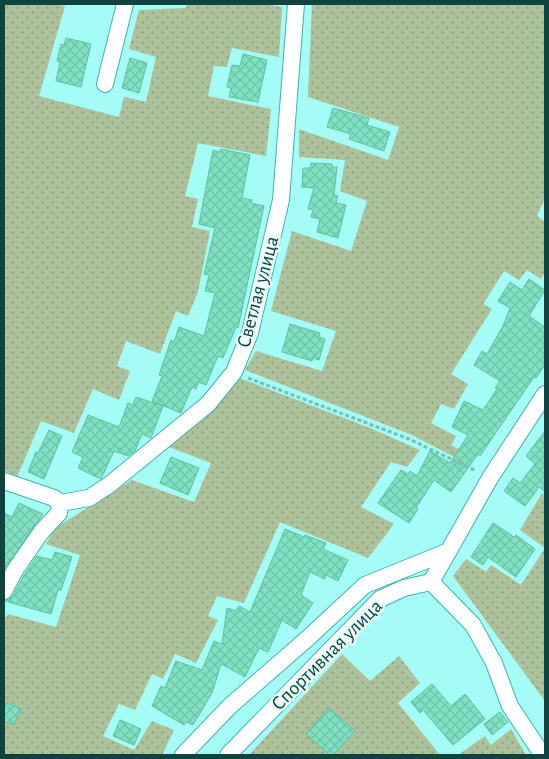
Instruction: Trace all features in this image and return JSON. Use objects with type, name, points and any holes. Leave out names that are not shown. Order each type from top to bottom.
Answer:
[{"type":"street","points":[[105,84],[125,4]]},
{"type":"street","name":"Светлая улица","points":[[60,503],[89,498],[109,486],[208,404],[234,372],[250,333],[281,200],[296,4]]},
{"type":"street","points":[[544,755],[510,706],[494,663],[472,625],[431,582],[490,478],[545,394]]},
{"type":"street","points":[[4,481],[54,498],[60,503],[59,513],[42,531],[15,570],[4,591]]},
{"type":"street","points":[[183,755],[230,706],[365,585],[448,551]]},
{"type":"street","name":"Спортивная улица","points":[[228,755],[380,599],[404,588],[431,582]]},
{"type":"path","points":[[234,372],[409,439],[490,478]]},
{"type":"green space","points":[[4,4],[56,4],[65,6],[39,96],[119,117],[124,97],[146,102],[156,57],[129,49],[139,10],[186,8],[187,4],[265,4],[282,7],[279,57],[232,48],[227,67],[214,66],[208,96],[271,109],[266,156],[198,143],[185,196],[198,199],[192,227],[210,231],[198,292],[188,316],[176,311],[160,354],[126,341],[117,366],[130,371],[119,400],[93,389],[74,433],[41,421],[17,477],[4,471]]},
{"type":"green space","points":[[312,4],[545,4],[545,198],[537,216],[545,222],[545,272],[541,279],[527,270],[519,280],[504,271],[483,304],[492,309],[451,374],[468,384],[454,409],[441,404],[431,423],[456,436],[451,445],[471,456],[466,463],[412,435],[245,370],[256,351],[322,371],[336,331],[271,311],[292,231],[351,251],[367,201],[340,191],[345,160],[299,157],[299,129],[388,160],[399,127],[308,97]]},
{"type":"green space","points":[[237,377],[370,428],[420,450],[407,467],[391,462],[361,507],[394,524],[368,558],[280,522],[244,603],[217,596],[208,616],[218,620],[196,663],[175,654],[163,679],[152,674],[135,710],[119,704],[103,736],[134,750],[152,721],[174,730],[162,755],[4,755],[4,620],[8,614],[56,627],[80,555],[46,544],[55,528],[132,480],[194,502],[211,463],[166,446]]},
{"type":"green space","points":[[542,493],[545,496],[545,548],[520,530]]},
{"type":"green space","points":[[545,548],[545,701],[453,576],[466,559],[486,572],[491,565],[521,585]]},
{"type":"green space","points":[[342,654],[370,681],[399,656],[420,683],[398,703],[440,755],[249,755]]},
{"type":"green space","points":[[511,729],[526,755],[458,755],[485,736],[491,745]]},
{"type":"building","points":[[66,38],[91,44],[81,87],[56,81],[60,62],[57,61],[61,44],[64,45]]},
{"type":"building","points":[[243,54],[267,60],[258,102],[229,97],[231,88],[227,87],[232,65],[240,66]]},
{"type":"building","points":[[130,58],[147,63],[139,93],[122,88]]},
{"type":"building","points":[[333,108],[369,118],[367,125],[390,132],[384,151],[349,139],[351,134],[327,127]]},
{"type":"building","points":[[221,149],[250,155],[242,198],[252,200],[251,203],[264,206],[238,328],[236,327],[223,358],[218,356],[206,385],[198,382],[196,389],[192,387],[181,413],[152,401],[162,376],[159,375],[171,340],[174,342],[179,327],[204,336],[215,293],[205,291],[209,275],[204,274],[215,228],[199,224],[213,150],[220,152]]},
{"type":"building","points":[[311,163],[332,164],[332,167],[337,167],[334,195],[338,196],[336,203],[346,205],[338,238],[317,232],[320,219],[311,217],[313,210],[308,209],[314,188],[302,187],[303,168],[310,168]]},
{"type":"building","points":[[529,279],[545,290],[529,316],[545,327],[545,365],[536,378],[534,377],[480,456],[478,454],[451,492],[434,480],[409,523],[378,503],[401,470],[408,474],[410,471],[417,476],[430,451],[450,463],[468,435],[452,427],[464,401],[483,410],[500,381],[474,365],[482,351],[487,354],[503,326],[510,308],[498,301],[510,282],[522,290]]},
{"type":"building","points":[[290,324],[320,333],[319,337],[325,339],[319,360],[313,358],[312,361],[282,352]]},
{"type":"building","points":[[136,397],[163,406],[151,438],[142,434],[135,451],[128,456],[114,451],[101,479],[78,468],[83,457],[72,452],[88,415],[119,427],[128,403],[133,405]]},
{"type":"building","points":[[49,430],[62,436],[44,479],[28,472],[36,452],[38,453]]},
{"type":"building","points":[[545,431],[545,492],[539,487],[525,506],[504,491],[513,478],[520,483],[535,464],[526,456]]},
{"type":"building","points":[[171,457],[199,468],[188,495],[160,483]]},
{"type":"building","points":[[19,503],[43,514],[4,570],[4,513],[12,517]]},
{"type":"building","points":[[493,523],[514,537],[516,535],[535,549],[516,577],[488,557],[483,565],[471,557]]},
{"type":"building","points":[[285,529],[326,543],[323,549],[348,560],[338,581],[326,575],[325,579],[310,572],[301,595],[313,603],[296,629],[282,620],[268,652],[259,648],[245,677],[221,664],[212,693],[193,725],[186,722],[184,725],[152,706],[161,686],[165,688],[176,661],[202,670],[214,641],[222,644],[227,608],[236,611],[239,606],[250,612]]},
{"type":"building","points":[[55,552],[72,557],[61,590],[58,590],[51,614],[5,601],[13,596],[37,556],[52,560]]},
{"type":"building","points":[[432,684],[451,706],[465,694],[485,719],[453,745],[423,710],[420,713],[411,702]]},
{"type":"building","points":[[4,702],[21,709],[14,725],[4,721]]},
{"type":"building","points":[[329,708],[355,731],[333,755],[330,755],[306,734]]},
{"type":"building","points":[[500,712],[508,722],[492,735],[484,724]]},
{"type":"building","points":[[120,720],[141,729],[134,745],[113,736]]}]
